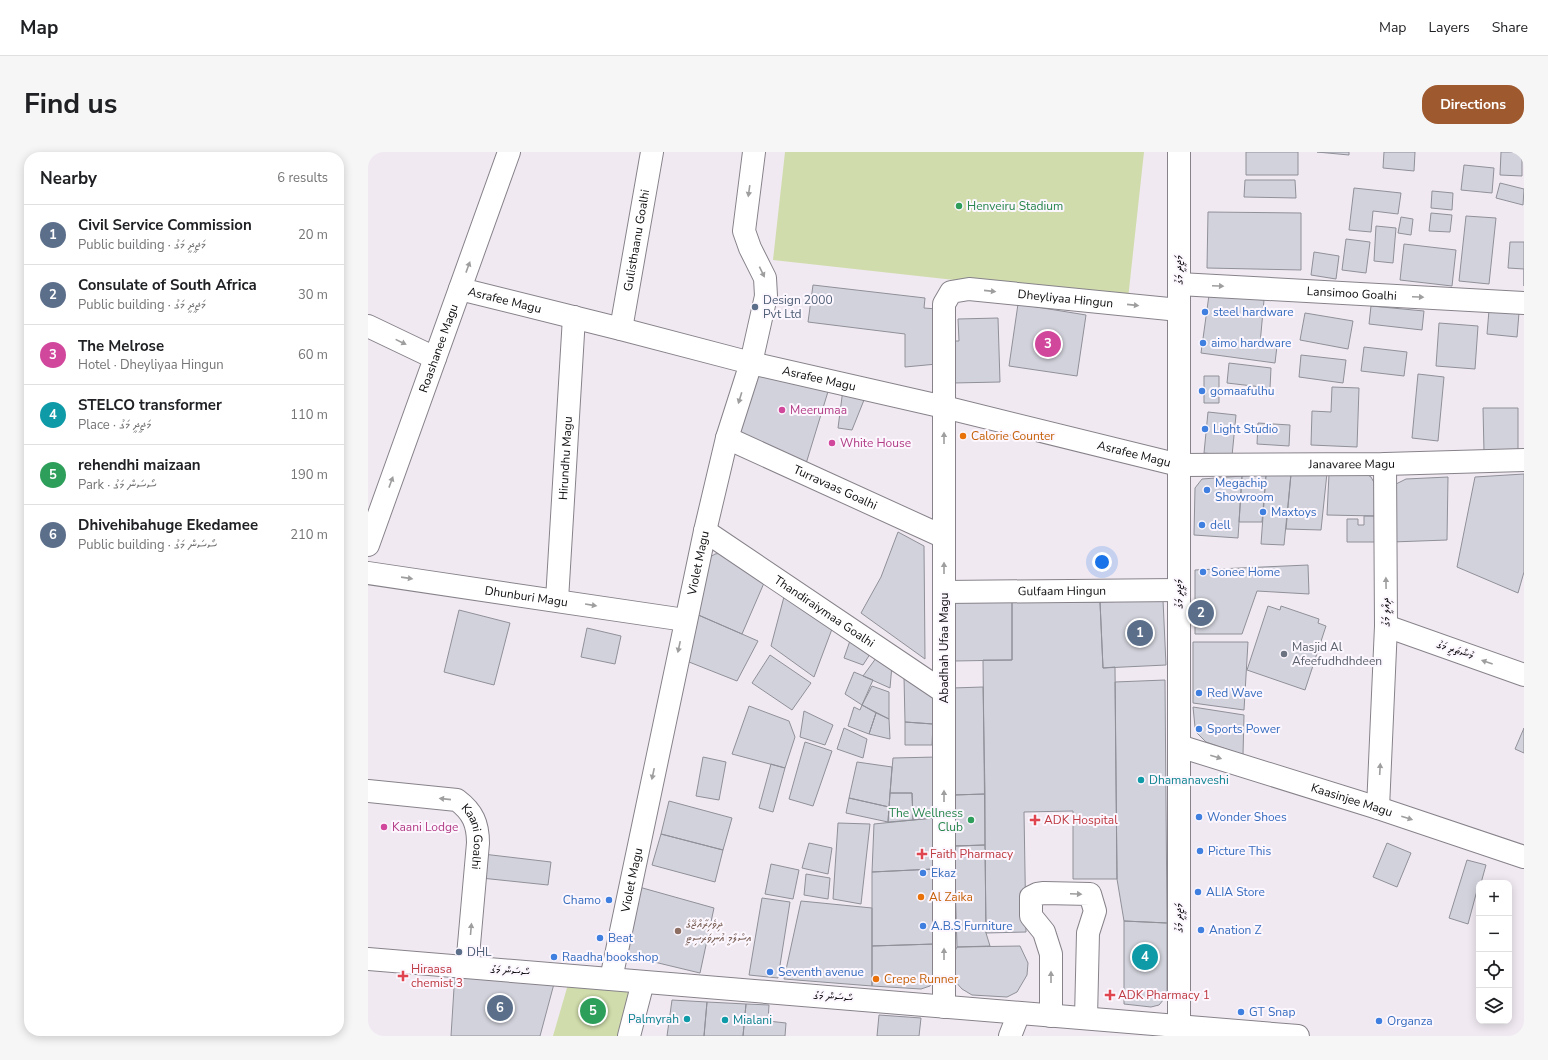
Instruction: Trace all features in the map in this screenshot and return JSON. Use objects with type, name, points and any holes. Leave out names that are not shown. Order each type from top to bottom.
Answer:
[{"type":"street","name":"Roashanee Magu","points":[[368,545],[375,501],[435,358],[509,152]]},
{"type":"street","name":"Gulisthaanu Goalhi","points":[[622,329],[652,152]]},
{"type":"street","name":"Violet Magu","points":[[611,979],[685,620],[705,531],[727,438],[751,363],[766,296],[765,278],[750,248],[744,231],[754,152]]},
{"type":"street","name":"މަޖީދީ މަގު","points":[[1179,152],[1179,1031]]},
{"type":"street","name":"Lansimoo Goalhi","points":[[1179,284],[1524,303]]},
{"type":"street","name":"Dheyliyaa Hingun","points":[[951,292],[969,288],[1179,310]]},
{"type":"street","name":"Asrafee Magu","points":[[460,289],[751,363],[944,407],[1179,465]]},
{"type":"street","name":"Abadhah Ufaa Magu","points":[[944,1007],[944,304],[951,292]]},
{"type":"street","name":"Hirundhu Magu","points":[[557,600],[574,317]]},
{"type":"street","points":[[368,326],[435,358]]},
{"type":"street","name":"Turravaas Goalhi","points":[[727,438],[944,537]]},
{"type":"street","name":"Janavaree Magu","points":[[1179,465],[1385,464],[1524,460]]},
{"type":"street","name":"ދިއްލީ މަގު","points":[[1378,808],[1386,626],[1385,464]]},
{"type":"street","name":"Thandiraiymaa Goalhi","points":[[705,531],[944,692]]},
{"type":"street","name":"Dhunburi Magu","points":[[368,573],[685,620]]},
{"type":"street","name":"Gulfaam Hingun","points":[[944,592],[1179,590]]},
{"type":"street","name":"މުޝްތަރީ މަގު","points":[[1386,626],[1524,675]]},
{"type":"street","name":"Kaasinjee Magu","points":[[1179,746],[1378,808],[1524,857]]},
{"type":"street","name":"Kaani Goalhi","points":[[368,791],[457,800],[467,808],[475,820],[478,829],[478,843],[467,967]]},
{"type":"street","points":[[1050,1016],[1051,954],[1044,932],[1031,916],[1031,897],[1044,893],[1090,894],[1095,910],[1088,933],[1086,1018]]},
{"type":"street","name":"ސޯސަން މަގު","points":[[368,959],[1086,1018],[1179,1031],[1298,1036]]},
{"type":"street","points":[[629,1036],[643,982]]},
{"type":"street","points":[[1010,1036],[1019,1013]]},
{"type":"green space","name":"Henveiru Stadium","points":[[785,152],[1144,152],[1128,299],[773,260]]},
{"type":"green space","points":[[569,981],[633,986],[619,1036],[553,1036]]},
{"type":"building","points":[[1246,152],[1298,152],[1298,175],[1246,175]]},
{"type":"building","points":[[1317,152],[1349,152],[1349,155]]},
{"type":"building","points":[[1384,152],[1415,152],[1414,171],[1383,168]]},
{"type":"building","points":[[1501,152],[1522,152],[1522,176],[1500,175]]},
{"type":"building","points":[[1464,165],[1494,168],[1492,193],[1461,190]]},
{"type":"building","points":[[1245,180],[1295,180],[1296,198],[1244,197]]},
{"type":"building","points":[[1500,183],[1524,189],[1523,205],[1496,198]]},
{"type":"building","points":[[1354,188],[1401,193],[1398,214],[1373,211],[1371,232],[1349,230]]},
{"type":"building","points":[[1432,191],[1453,193],[1452,210],[1431,208]]},
{"type":"building","points":[[1208,212],[1301,213],[1301,270],[1207,268]]},
{"type":"building","points":[[1431,213],[1452,215],[1450,232],[1429,231]]},
{"type":"building","points":[[1466,216],[1496,218],[1489,284],[1459,281]]},
{"type":"building","points":[[1401,217],[1413,219],[1411,235],[1398,233]]},
{"type":"building","points":[[1376,226],[1396,228],[1393,263],[1374,261]]},
{"type":"building","points":[[1346,239],[1370,242],[1366,273],[1342,270]]},
{"type":"building","points":[[1510,242],[1524,242],[1524,269],[1508,268]]},
{"type":"building","points":[[1404,244],[1456,250],[1452,286],[1400,280]]},
{"type":"building","points":[[1314,252],[1339,256],[1336,279],[1311,275]]},
{"type":"building","points":[[813,285],[925,298],[924,308],[937,309],[937,364],[905,367],[905,334],[808,322]]},
{"type":"building","points":[[1209,295],[1264,300],[1260,344],[1277,346],[1275,363],[1201,353]]},
{"type":"building","points":[[1018,304],[1086,315],[1077,376],[1009,366]]},
{"type":"building","points":[[1371,306],[1424,311],[1422,330],[1369,324]]},
{"type":"building","points":[[1489,310],[1519,313],[1517,337],[1487,334]]},
{"type":"building","points":[[1305,313],[1353,321],[1348,349],[1300,340]]},
{"type":"building","points":[[998,318],[1000,382],[953,383],[953,341],[959,341],[958,319]]},
{"type":"building","points":[[1439,323],[1478,326],[1475,369],[1436,366]]},
{"type":"building","points":[[1364,347],[1407,352],[1404,376],[1361,371]]},
{"type":"building","points":[[1301,355],[1346,360],[1343,383],[1299,377]]},
{"type":"building","points":[[1229,363],[1271,368],[1270,388],[1227,383]]},
{"type":"building","name":"Meerumaa","points":[[755,369],[830,385],[805,467],[733,435]]},
{"type":"building","points":[[1418,374],[1444,377],[1438,441],[1412,438]]},
{"type":"building","points":[[1204,376],[1219,376],[1219,403],[1204,403]]},
{"type":"building","points":[[1332,387],[1359,388],[1357,447],[1311,445],[1312,411],[1331,412]]},
{"type":"building","points":[[843,389],[866,395],[852,430],[838,428]]},
{"type":"building","points":[[1483,408],[1518,408],[1518,452],[1484,452]]},
{"type":"building","points":[[1208,412],[1236,415],[1232,456],[1204,453]]},
{"type":"building","points":[[1258,423],[1290,425],[1289,446],[1257,444]]},
{"type":"building","points":[[1327,473],[1321,530],[1286,529],[1291,474]]},
{"type":"building","points":[[1291,474],[1284,545],[1261,544],[1266,475]]},
{"type":"building","points":[[1329,474],[1366,474],[1371,477],[1376,486],[1376,516],[1327,515]]},
{"type":"building","points":[[1524,474],[1524,572],[1518,593],[1457,567],[1475,477]]},
{"type":"building","points":[[1266,475],[1262,522],[1239,522],[1242,476]]},
{"type":"building","points":[[1242,476],[1238,538],[1194,535],[1195,488],[1202,479]]},
{"type":"building","points":[[1448,477],[1447,540],[1392,542],[1396,484],[1406,479]]},
{"type":"building","points":[[1364,516],[1376,516],[1376,542],[1347,542],[1347,519],[1358,519],[1358,525],[1364,525]]},
{"type":"building","points":[[898,532],[924,546],[925,659],[861,613],[881,577]]},
{"type":"building","points":[[722,553],[764,583],[742,634],[696,614],[707,559],[715,554]]},
{"type":"building","points":[[1308,565],[1309,594],[1257,591],[1242,634],[1195,634],[1195,570]]},
{"type":"building","points":[[785,593],[832,629],[814,677],[771,646]]},
{"type":"building","points":[[1163,600],[1166,665],[1103,668],[1100,602]]},
{"type":"building","points":[[953,601],[1012,601],[1012,660],[954,661]]},
{"type":"building","points":[[1012,601],[1100,602],[1103,668],[1115,667],[1117,879],[1073,879],[1073,811],[1024,812],[1026,932],[986,933],[983,660],[1012,660]]},
{"type":"building","name":"Masjid Al Afeefudhdhdeen","points":[[1268,606],[1280,610],[1281,606],[1319,619],[1318,623],[1326,626],[1305,690],[1247,670]]},
{"type":"building","points":[[459,610],[510,623],[494,685],[444,672]]},
{"type":"building","points":[[696,614],[758,641],[737,681],[684,660]]},
{"type":"building","points":[[587,628],[621,636],[615,664],[581,657]]},
{"type":"building","points":[[852,635],[872,651],[863,665],[844,658]]},
{"type":"building","points":[[1193,642],[1248,642],[1244,710],[1193,703]]},
{"type":"building","points":[[879,654],[892,665],[890,688],[863,676]]},
{"type":"building","points":[[770,655],[811,683],[792,710],[752,683]]},
{"type":"building","points":[[854,672],[873,680],[862,705],[845,694]]},
{"type":"building","points":[[904,677],[934,697],[933,724],[905,722]]},
{"type":"building","name":"Dhamanaveshi","points":[[1165,680],[1167,923],[1124,921],[1117,879],[1115,682]]},
{"type":"building","points":[[872,686],[889,692],[889,719],[862,705]]},
{"type":"building","points":[[983,687],[985,794],[953,795],[952,688]]},
{"type":"building","points":[[862,705],[876,713],[869,734],[848,726],[854,707],[860,710]]},
{"type":"building","points":[[749,706],[789,721],[795,737],[785,768],[732,754]]},
{"type":"building","points":[[1193,707],[1244,715],[1243,755],[1206,742],[1197,733]]},
{"type":"building","points":[[804,711],[833,725],[825,745],[800,737]]},
{"type":"building","points":[[876,713],[889,719],[890,739],[869,734]]},
{"type":"building","points":[[905,722],[933,724],[932,745],[905,745]]},
{"type":"building","points":[[844,728],[867,739],[863,758],[837,749]]},
{"type":"building","points":[[1524,728],[1524,753],[1515,749]]},
{"type":"building","points":[[805,742],[832,751],[813,806],[789,799]]},
{"type":"building","points":[[703,757],[726,762],[719,800],[696,796]]},
{"type":"building","points":[[937,757],[933,818],[913,820],[912,793],[890,793],[893,758]]},
{"type":"building","points":[[857,762],[892,767],[889,807],[849,798]]},
{"type":"building","points":[[771,764],[785,768],[773,812],[759,808]]},
{"type":"building","points":[[890,793],[912,793],[913,820],[888,822]]},
{"type":"building","points":[[985,794],[985,845],[954,846],[953,795]]},
{"type":"building","points":[[849,798],[889,807],[888,822],[846,813]]},
{"type":"building","points":[[669,801],[732,818],[723,850],[661,834]]},
{"type":"building","points":[[933,818],[934,869],[872,872],[874,824]]},
{"type":"building","points":[[838,823],[870,824],[861,904],[833,899]]},
{"type":"building","points":[[661,834],[723,850],[715,882],[652,865]]},
{"type":"building","points":[[809,843],[832,848],[828,874],[802,868]]},
{"type":"building","points":[[1387,843],[1411,853],[1397,887],[1373,877]]},
{"type":"building","points":[[985,845],[986,933],[990,946],[957,947],[954,846]]},
{"type":"building","points":[[483,854],[551,862],[548,885],[481,878]]},
{"type":"building","points":[[1467,860],[1486,865],[1482,880],[1476,880],[1476,894],[1468,924],[1449,918]]},
{"type":"building","points":[[771,864],[799,870],[793,899],[765,894]]},
{"type":"building","points":[[934,869],[935,944],[872,946],[872,872]]},
{"type":"building","points":[[806,874],[830,878],[828,899],[804,895]]},
{"type":"building","points":[[639,887],[714,908],[700,973],[625,955]]},
{"type":"building","points":[[762,898],[790,902],[778,978],[749,975]]},
{"type":"building","points":[[801,901],[872,908],[872,986],[784,979]]},
{"type":"building","points":[[1124,921],[1167,923],[1167,991],[1164,999],[1159,1005],[1151,1007],[1124,1004]]},
{"type":"building","points":[[935,944],[934,980],[930,986],[921,989],[872,986],[872,946]]},
{"type":"building","points":[[1020,946],[1028,963],[1027,975],[1017,992],[1007,997],[972,995],[962,989],[954,980],[953,955],[957,947]]},
{"type":"building","points":[[455,972],[555,980],[540,1036],[451,1036]]},
{"type":"building","name":"Palmyrah","points":[[672,1000],[707,1002],[704,1036],[667,1036]]},
{"type":"building","name":"Mialani","points":[[707,1002],[746,1004],[743,1036],[704,1036]]},
{"type":"building","points":[[746,1004],[769,1005],[768,1021],[786,1023],[785,1036],[743,1036]]},
{"type":"building","points":[[879,1015],[921,1018],[919,1036],[877,1036]]},
{"type":"place","name":"Henveiru Stadium","points":[[959,206]]},
{"type":"place","name":"Design 2000 Pvt Ltd","points":[[755,307]]},
{"type":"place","name":"steel hardware","points":[[1205,312]]},
{"type":"place","name":"aimo hardware","points":[[1203,343]]},
{"type":"place","name":"The Melrose","points":[[1048,344]]},
{"type":"place","name":"gomaafulhu","points":[[1202,391]]},
{"type":"place","name":"Meerumaa","points":[[782,410]]},
{"type":"place","name":"Light Studio","points":[[1205,429]]},
{"type":"place","name":"Calorie Counter","points":[[963,436]]},
{"type":"place","name":"White House","points":[[832,443]]},
{"type":"place","name":"Megachip Showroom","points":[[1207,490]]},
{"type":"place","name":"Maxtoys","points":[[1263,512]]},
{"type":"place","name":"dell","points":[[1202,525]]},
{"type":"place","name":"Sonee Home","points":[[1203,572]]},
{"type":"place","name":"Consulate of South Africa","points":[[1201,613]]},
{"type":"place","name":"Civil Service Commission","points":[[1140,633]]},
{"type":"place","name":"Masjid Al Afeefudhdhdeen","points":[[1284,654]]},
{"type":"place","name":"Red Wave","points":[[1199,693]]},
{"type":"place","name":"Sports Power","points":[[1199,729]]},
{"type":"place","name":"Dhamanaveshi","points":[[1141,780]]},
{"type":"place","name":"Wonder Shoes","points":[[1199,817]]},
{"type":"place","name":"The Wellness Club","points":[[971,820]]},
{"type":"place","name":"ADK Hospital","points":[[1035,820]]},
{"type":"place","name":"Kaani Lodge","points":[[384,827]]},
{"type":"place","name":"Picture This","points":[[1200,851]]},
{"type":"place","name":"Faith Pharmacy","points":[[922,854]]},
{"type":"place","name":"Ekaz","points":[[923,873]]},
{"type":"place","name":"ALIA Store","points":[[1198,892]]},
{"type":"place","name":"Al Zaika","points":[[921,897]]},
{"type":"place","name":"Chamo","points":[[609,900]]},
{"type":"place","name":"A.B.S Furniture","points":[[923,926]]},
{"type":"place","name":"Anation Z","points":[[1201,930]]},
{"type":"place","name":"ދިވެހިރާއްޖޭގެ އިސްލާމީ އުނިވަރސިޓީ","points":[[678,931]]},
{"type":"place","name":"Beat","points":[[600,938]]},
{"type":"place","name":"DHL","points":[[459,952]]},
{"type":"place","name":"Raadha bookshop","points":[[554,957]]},
{"type":"place","name":"STELCO transformer","points":[[1145,957]]},
{"type":"place","name":"Seventh avenue","points":[[770,972]]},
{"type":"place","name":"Hiraasa chemist 3","points":[[403,976]]},
{"type":"place","name":"Crepe Runner","points":[[876,979]]},
{"type":"place","name":"ADK Pharmacy 1","points":[[1110,995]]},
{"type":"place","name":"Dhivehibahuge Ekedamee","points":[[500,1008]]},
{"type":"place","name":"rehendhi maizaan","points":[[593,1011]]},
{"type":"place","name":"GT Snap","points":[[1241,1012]]},
{"type":"place","name":"Palmyrah","points":[[687,1019]]},
{"type":"place","name":"Mialani","points":[[725,1020]]},
{"type":"place","name":"Organza","points":[[1379,1021]]}]
